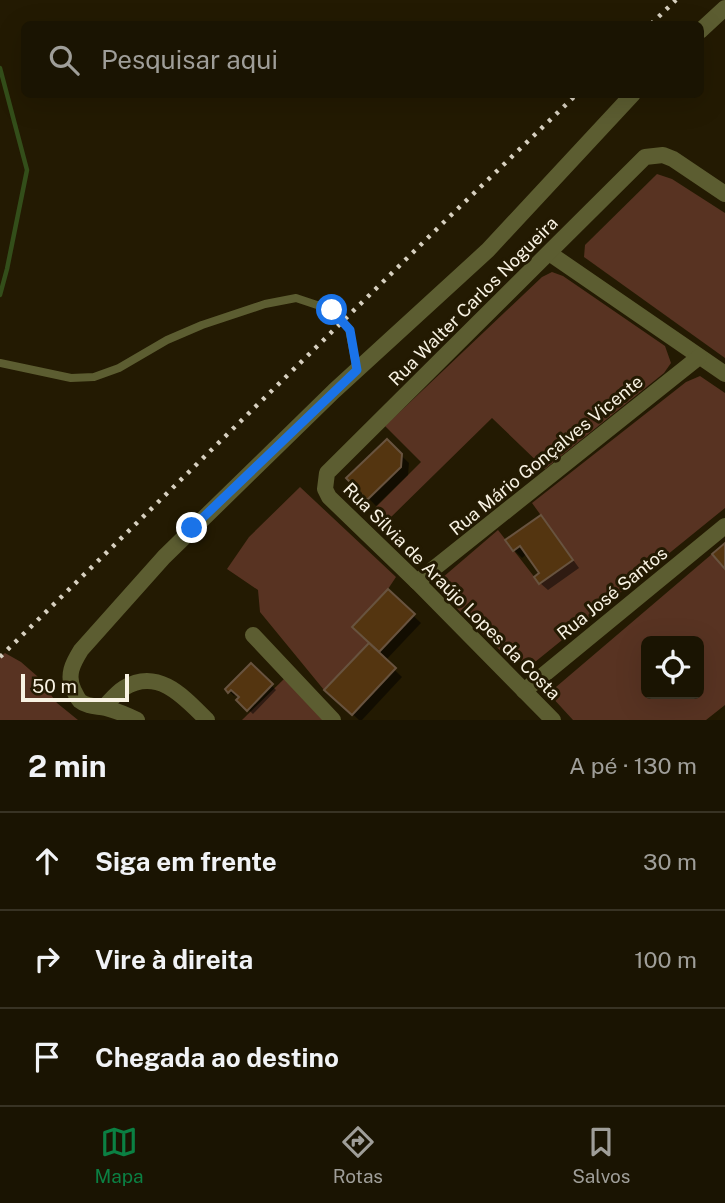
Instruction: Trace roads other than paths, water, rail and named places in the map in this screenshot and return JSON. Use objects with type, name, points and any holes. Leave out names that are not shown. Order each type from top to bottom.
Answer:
[{"type":"street","points":[[704,28],[725,8]]},
{"type":"street","points":[[137,720],[79,700],[72,688],[70,675],[72,665],[81,650],[164,557],[357,370],[488,250],[629,98]]},
{"type":"street","name":"Rua Walter Carlos Nogueira","points":[[325,489],[327,473],[645,157],[663,155],[673,159],[725,194]]},
{"type":"street","points":[[549,253],[725,374]]},
{"type":"street","name":"Rua Mário Gonçalves Vicente","points":[[417,582],[699,357]]},
{"type":"street","name":"Rua Sílvia de Araújo Lopes da Costa","points":[[325,489],[329,497],[553,720]]},
{"type":"street","name":"Rua José Santos","points":[[524,691],[725,526]]},
{"type":"street","points":[[253,635],[333,720]]},
{"type":"street","points":[[104,707],[121,690],[146,680],[174,689],[207,720]]},
{"type":"lane","points":[[0,363],[71,378],[94,377],[107,374],[167,340],[202,325],[265,304],[296,298],[332,310],[349,329],[357,370]]},
{"type":"waterway","points":[[0,68],[27,170],[0,295]]},
{"type":"railway","points":[[654,21],[676,0]]},
{"type":"railway","points":[[0,657],[573,98]]}]
